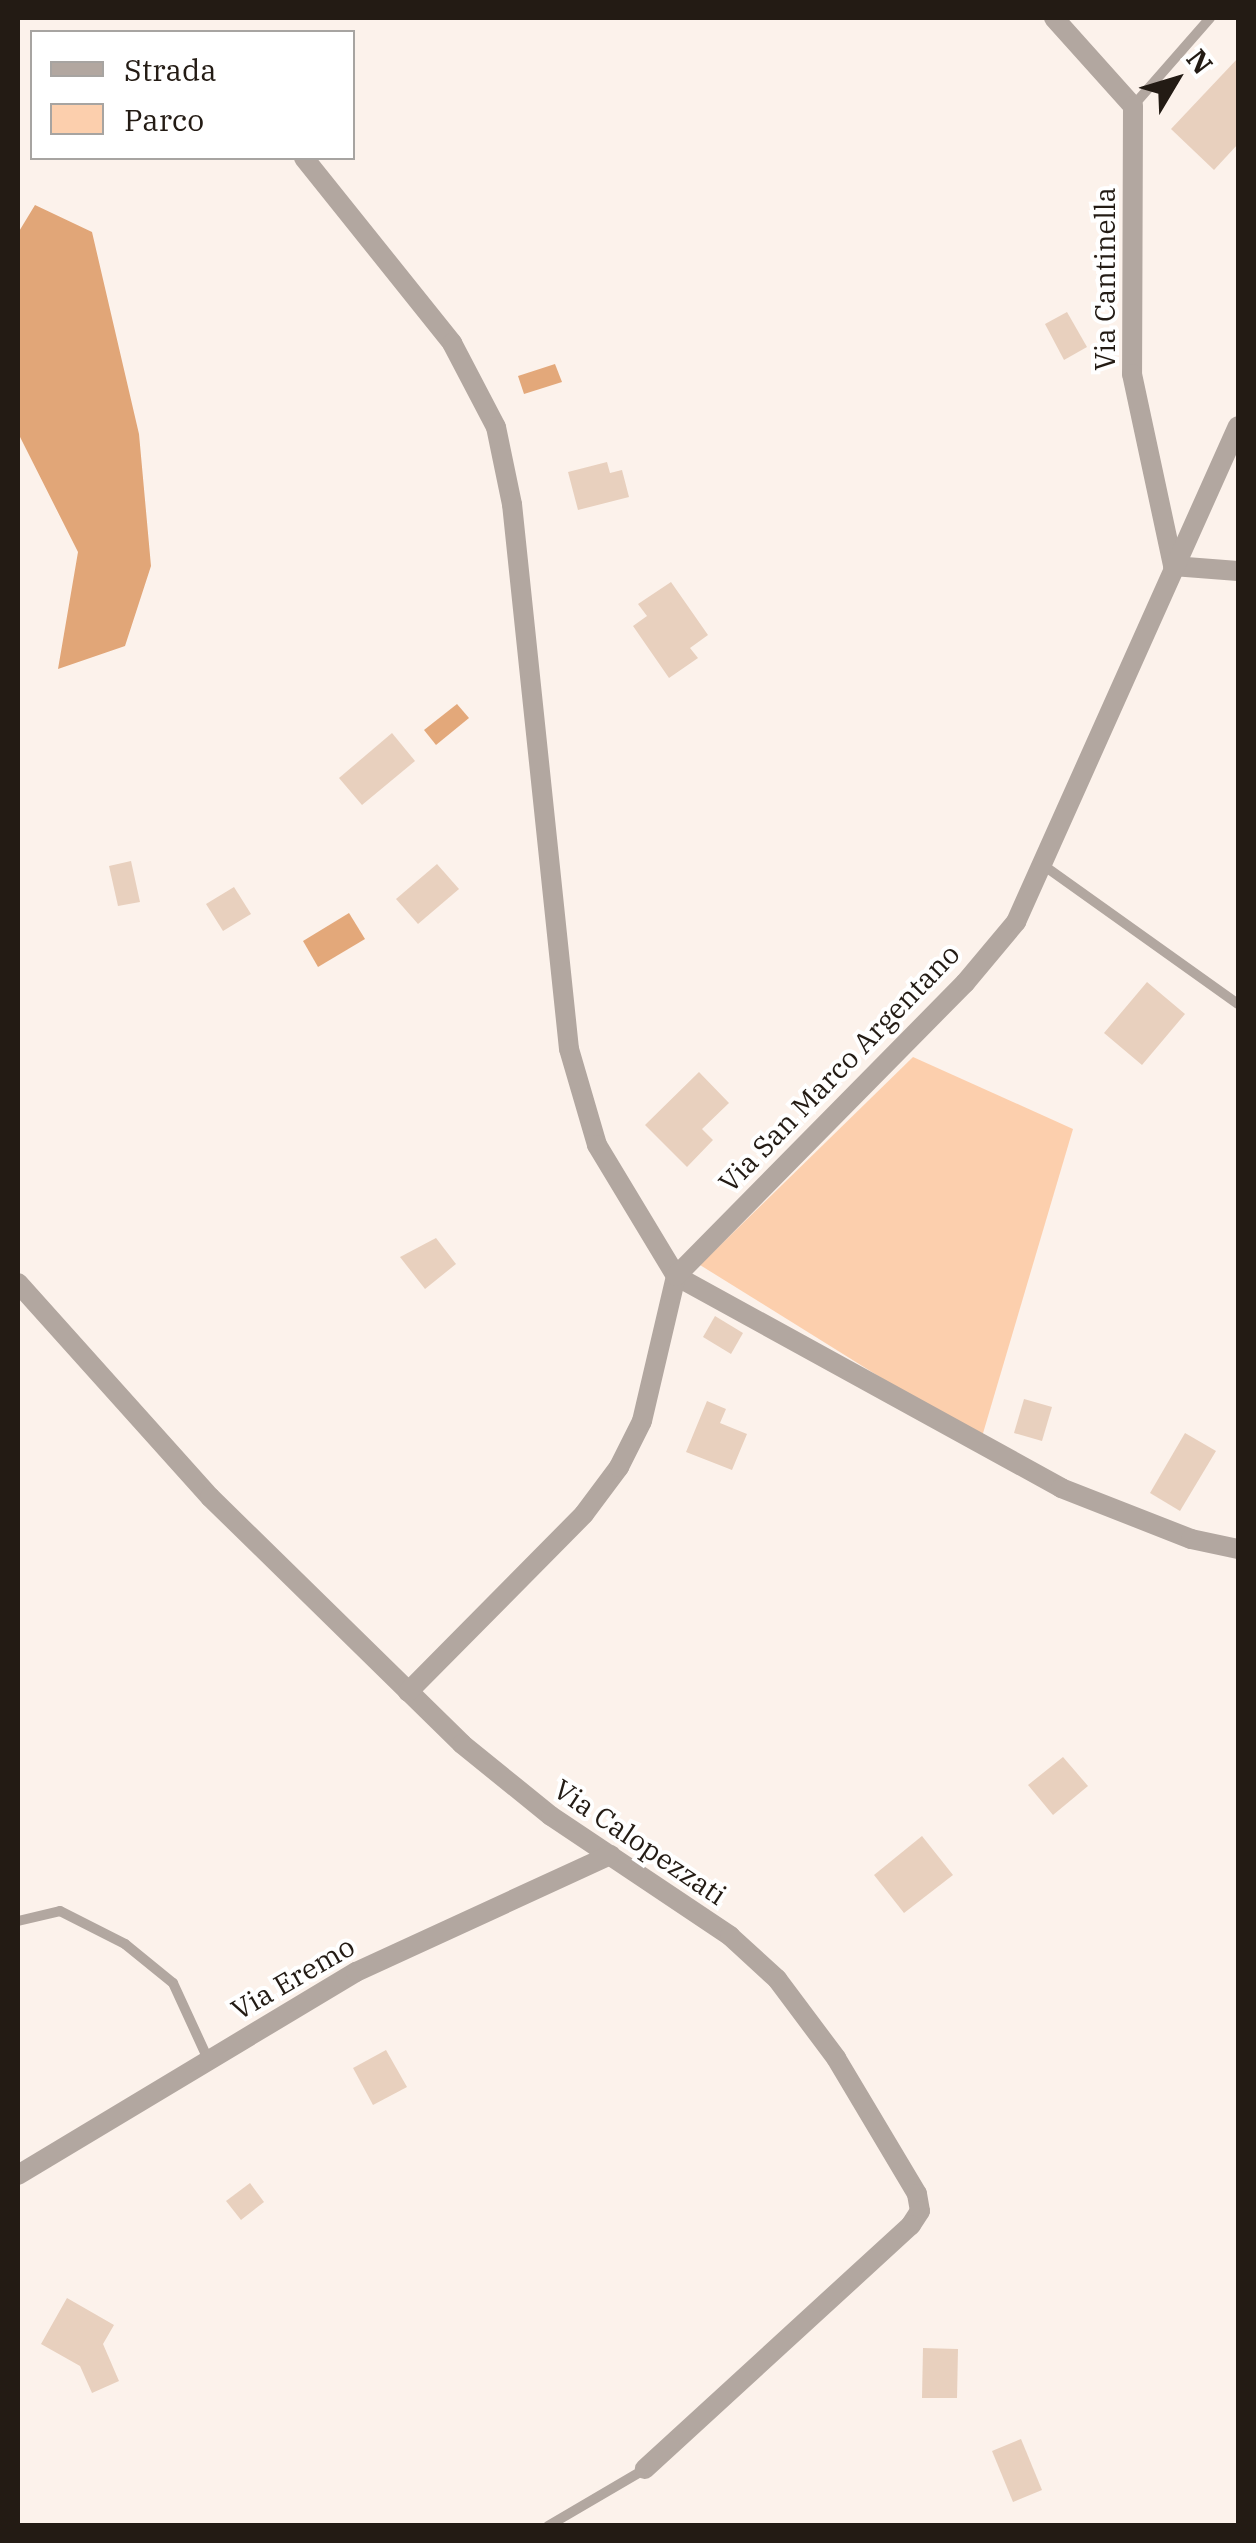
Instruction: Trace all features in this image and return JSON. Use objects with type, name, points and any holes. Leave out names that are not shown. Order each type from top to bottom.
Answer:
[{"type":"street","points":[[1054,18],[1134,106]]},
{"type":"street","name":"Via Cantinella","points":[[1134,106],[1131,364],[1173,566]]},
{"type":"street","points":[[306,160],[452,343],[496,427],[512,504],[569,1049],[597,1144],[676,1276],[1062,1488],[1191,1539],[1238,1549]]},
{"type":"street","name":"Via San Marco Argentano","points":[[676,1276],[965,982],[1016,922],[1238,426]]},
{"type":"street","points":[[1173,566],[1238,571]]},
{"type":"street","points":[[408,1692],[584,1514],[619,1468],[642,1422],[676,1276]]},
{"type":"street","name":"Via Calopezzati","points":[[18,1283],[178,1464],[408,1692],[503,1780],[719,1928],[777,1979],[836,2058],[920,2204],[912,2225],[645,2468]]},
{"type":"street","name":"Via Eremo","points":[[19,2172],[372,1964],[610,1856]]},
{"type":"lane","points":[[1134,106],[1210,18]]},
{"type":"lane","points":[[1043,865],[1238,1004]]},
{"type":"lane","points":[[18,1921],[60,1912],[125,1944],[174,1983],[208,2060]]},
{"type":"lane","points":[[548,2526],[645,2468]]},
{"type":"green space","points":[[913,1057],[1073,1129],[981,1440],[700,1265]]},
{"type":"shaded area","points":[[35,205],[92,232],[139,434],[151,566],[125,646],[58,669],[78,552],[18,433],[18,233]]},
{"type":"shaded area","points":[[555,364],[562,382],[524,394],[518,376]]},
{"type":"shaded area","points":[[457,704],[469,718],[436,745],[424,730]]},
{"type":"shaded area","points":[[349,913],[365,939],[318,967],[303,941]]},
{"type":"building","points":[[1238,58],[1238,144],[1214,170],[1171,129]]},
{"type":"building","points":[[1067,312],[1087,347],[1064,360],[1045,324]]},
{"type":"building","points":[[607,462],[610,473],[622,470],[629,497],[578,510],[568,472]]},
{"type":"building","points":[[671,582],[708,635],[690,648],[698,658],[669,678],[633,626],[647,616],[638,604]]},
{"type":"building","points":[[392,733],[415,761],[362,805],[339,778]]},
{"type":"building","points":[[131,861],[140,902],[118,906],[109,866]]},
{"type":"building","points":[[437,864],[459,889],[418,924],[396,899]]},
{"type":"building","points":[[234,887],[251,914],[223,931],[206,904]]},
{"type":"building","points":[[1147,982],[1185,1014],[1142,1065],[1104,1033]]},
{"type":"building","points":[[699,1072],[729,1103],[702,1129],[713,1140],[687,1167],[645,1125]]},
{"type":"building","points":[[436,1238],[456,1264],[425,1289],[400,1257]]},
{"type":"building","points":[[715,1316],[743,1333],[731,1354],[703,1337]]},
{"type":"building","points":[[1024,1399],[1052,1407],[1042,1441],[1014,1433]]},
{"type":"building","points":[[707,1401],[726,1409],[720,1423],[747,1434],[732,1470],[686,1452]]},
{"type":"building","points":[[1185,1433],[1216,1451],[1180,1511],[1150,1493]]},
{"type":"building","points":[[1063,1757],[1088,1786],[1053,1815],[1028,1785]]},
{"type":"building","points":[[922,1836],[953,1875],[904,1913],[874,1875]]},
{"type":"building","points":[[386,2050],[407,2087],[373,2105],[353,2068]]},
{"type":"building","points":[[250,2183],[264,2202],[241,2220],[226,2201]]},
{"type":"building","points":[[67,2298],[114,2325],[103,2344],[119,2381],[92,2393],[80,2366],[41,2344]]},
{"type":"building","points":[[923,2348],[958,2349],[957,2398],[922,2398]]},
{"type":"building","points":[[1021,2439],[1042,2490],[1013,2502],[992,2451]]}]
